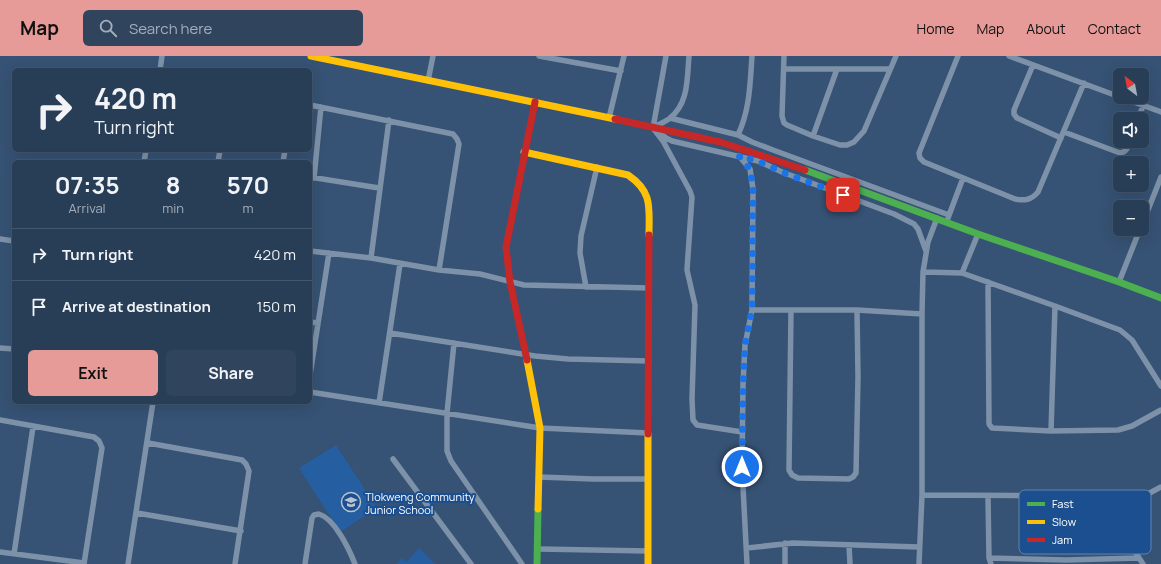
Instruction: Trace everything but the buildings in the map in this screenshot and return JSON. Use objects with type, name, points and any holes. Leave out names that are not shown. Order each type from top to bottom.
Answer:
[{"type":"street","points":[[160,68],[162,56]]},
{"type":"street","points":[[311,56],[720,142],[789,164],[937,218],[947,218]]},
{"type":"street","points":[[428,81],[433,56]]},
{"type":"street","points":[[539,56],[621,71]]},
{"type":"street","points":[[609,118],[624,56]]},
{"type":"street","points":[[666,56],[654,128],[663,141],[685,181],[692,198],[687,270],[695,305],[692,375],[693,420],[697,425],[742,432]]},
{"type":"street","points":[[654,128],[670,118],[682,105],[686,94],[689,56]]},
{"type":"street","points":[[738,135],[743,125],[748,105],[752,56]]},
{"type":"street","points":[[784,56],[784,123],[790,127],[840,145],[847,145],[854,142],[864,131],[896,56]]},
{"type":"street","points":[[958,56],[919,153],[920,158],[924,162],[1022,201],[1034,197],[1038,192],[1084,83]]},
{"type":"street","points":[[1009,56],[1113,94]]},
{"type":"street","points":[[1033,65],[1014,110],[1015,116],[1061,138]]},
{"type":"street","points":[[784,69],[890,69]]},
{"type":"street","points":[[813,136],[837,69]]},
{"type":"street","points":[[535,102],[506,247],[510,282],[527,354],[540,428],[537,564]]},
{"type":"street","points":[[1138,104],[1161,112]]},
{"type":"street","points":[[312,105],[453,134],[459,144],[439,270]]},
{"type":"street","points":[[321,106],[312,178],[379,188]]},
{"type":"street","points":[[1141,112],[1143,106]]},
{"type":"street","points":[[670,118],[738,135],[772,150],[947,218],[978,234],[1119,282],[1161,298]]},
{"type":"street","points":[[371,258],[389,120]]},
{"type":"street","points":[[654,128],[663,136],[672,141],[758,161],[782,172],[877,207],[910,221],[918,229],[926,251]]},
{"type":"street","points":[[1064,132],[1120,153],[1124,152],[1127,148]]},
{"type":"street","points":[[524,152],[628,175],[640,184],[646,193],[649,202],[648,564]]},
{"type":"street","points":[[739,156],[750,169],[753,189],[752,310],[745,345],[742,432],[742,467],[747,564]]},
{"type":"street","points":[[586,287],[580,253],[581,236],[597,167]]},
{"type":"street","points":[[1149,207],[1161,177]]},
{"type":"street","points":[[947,218],[963,178]]},
{"type":"street","points":[[919,564],[922,496],[923,272],[926,251],[937,218]]},
{"type":"street","points":[[962,273],[978,234]]},
{"type":"street","points":[[1119,282],[1137,236]]},
{"type":"street","points":[[0,239],[12,240]]},
{"type":"street","points":[[312,251],[371,258],[439,270],[480,274],[524,285],[649,288]]},
{"type":"street","points":[[312,362],[329,254]]},
{"type":"street","points":[[379,403],[400,264]]},
{"type":"street","points":[[923,272],[962,273],[1120,330],[1132,340],[1161,386]]},
{"type":"street","points":[[988,282],[990,425],[993,429],[1051,431],[1124,429],[1161,410]]},
{"type":"street","points":[[1051,431],[1055,306]]},
{"type":"street","points":[[752,310],[857,310],[922,314]]},
{"type":"street","points":[[790,310],[789,470],[792,475],[798,478],[849,479],[854,477],[856,474],[858,377],[857,310]]},
{"type":"street","points":[[312,322],[318,324]]},
{"type":"street","points":[[390,333],[568,359],[649,361]]},
{"type":"street","points":[[454,343],[447,413],[447,451],[451,461],[522,564]]},
{"type":"street","points":[[0,348],[12,350]]},
{"type":"street","points":[[312,392],[540,428],[648,433]]},
{"type":"street","points":[[128,564],[148,443],[153,404]]},
{"type":"street","points":[[0,420],[33,427],[94,436],[101,444],[102,448],[84,563],[0,552]]},
{"type":"street","points":[[14,554],[33,427]]},
{"type":"street","points":[[148,443],[242,460],[244,462],[249,471],[235,564]]},
{"type":"street","points":[[393,459],[472,564]]},
{"type":"street","points":[[539,477],[648,479]]},
{"type":"street","points":[[1151,492],[1161,487]]},
{"type":"street","points":[[922,496],[1019,496]]},
{"type":"street","points":[[988,496],[990,561],[1067,562],[1139,558]]},
{"type":"street","points":[[137,513],[241,531]]},
{"type":"street","points":[[305,564],[312,518],[319,514],[325,517],[336,530],[351,553],[355,564]]},
{"type":"street","points":[[747,548],[785,543],[919,547]]},
{"type":"street","points":[[785,543],[785,564]]},
{"type":"street","points":[[849,545],[850,564]]},
{"type":"street","points":[[538,549],[648,551]]},
{"type":"street","points":[[1136,554],[1143,564]]},
{"type":"shaded area","points":[[336,445],[377,508],[340,532],[299,468]]},
{"type":"shaded area","points":[[419,548],[435,564],[397,564],[402,558],[406,562]]},
{"type":"traffic: fast","points":[[805,170],[978,234],[1119,282],[1161,298]]},
{"type":"traffic: fast","points":[[537,564],[538,509]]},
{"type":"traffic: slow","points":[[311,56],[615,119]]},
{"type":"traffic: slow","points":[[524,152],[628,175],[636,181],[646,194],[649,209],[649,235]]},
{"type":"traffic: slow","points":[[527,360],[540,428],[538,509]]},
{"type":"traffic: slow","points":[[648,434],[648,564]]},
{"type":"traffic: jam","points":[[527,360],[510,282],[506,247],[535,102]]},
{"type":"traffic: jam","points":[[615,119],[720,142],[805,170]]},
{"type":"traffic: jam","points":[[648,434],[649,235]]},
{"type":"place","name":"Tlokweng Community Junior School","points":[[351,502]]},
{"type":"route","points":[[742,467],[745,345],[752,310],[753,189],[750,169],[739,156],[758,161],[782,172],[843,195]]}]
